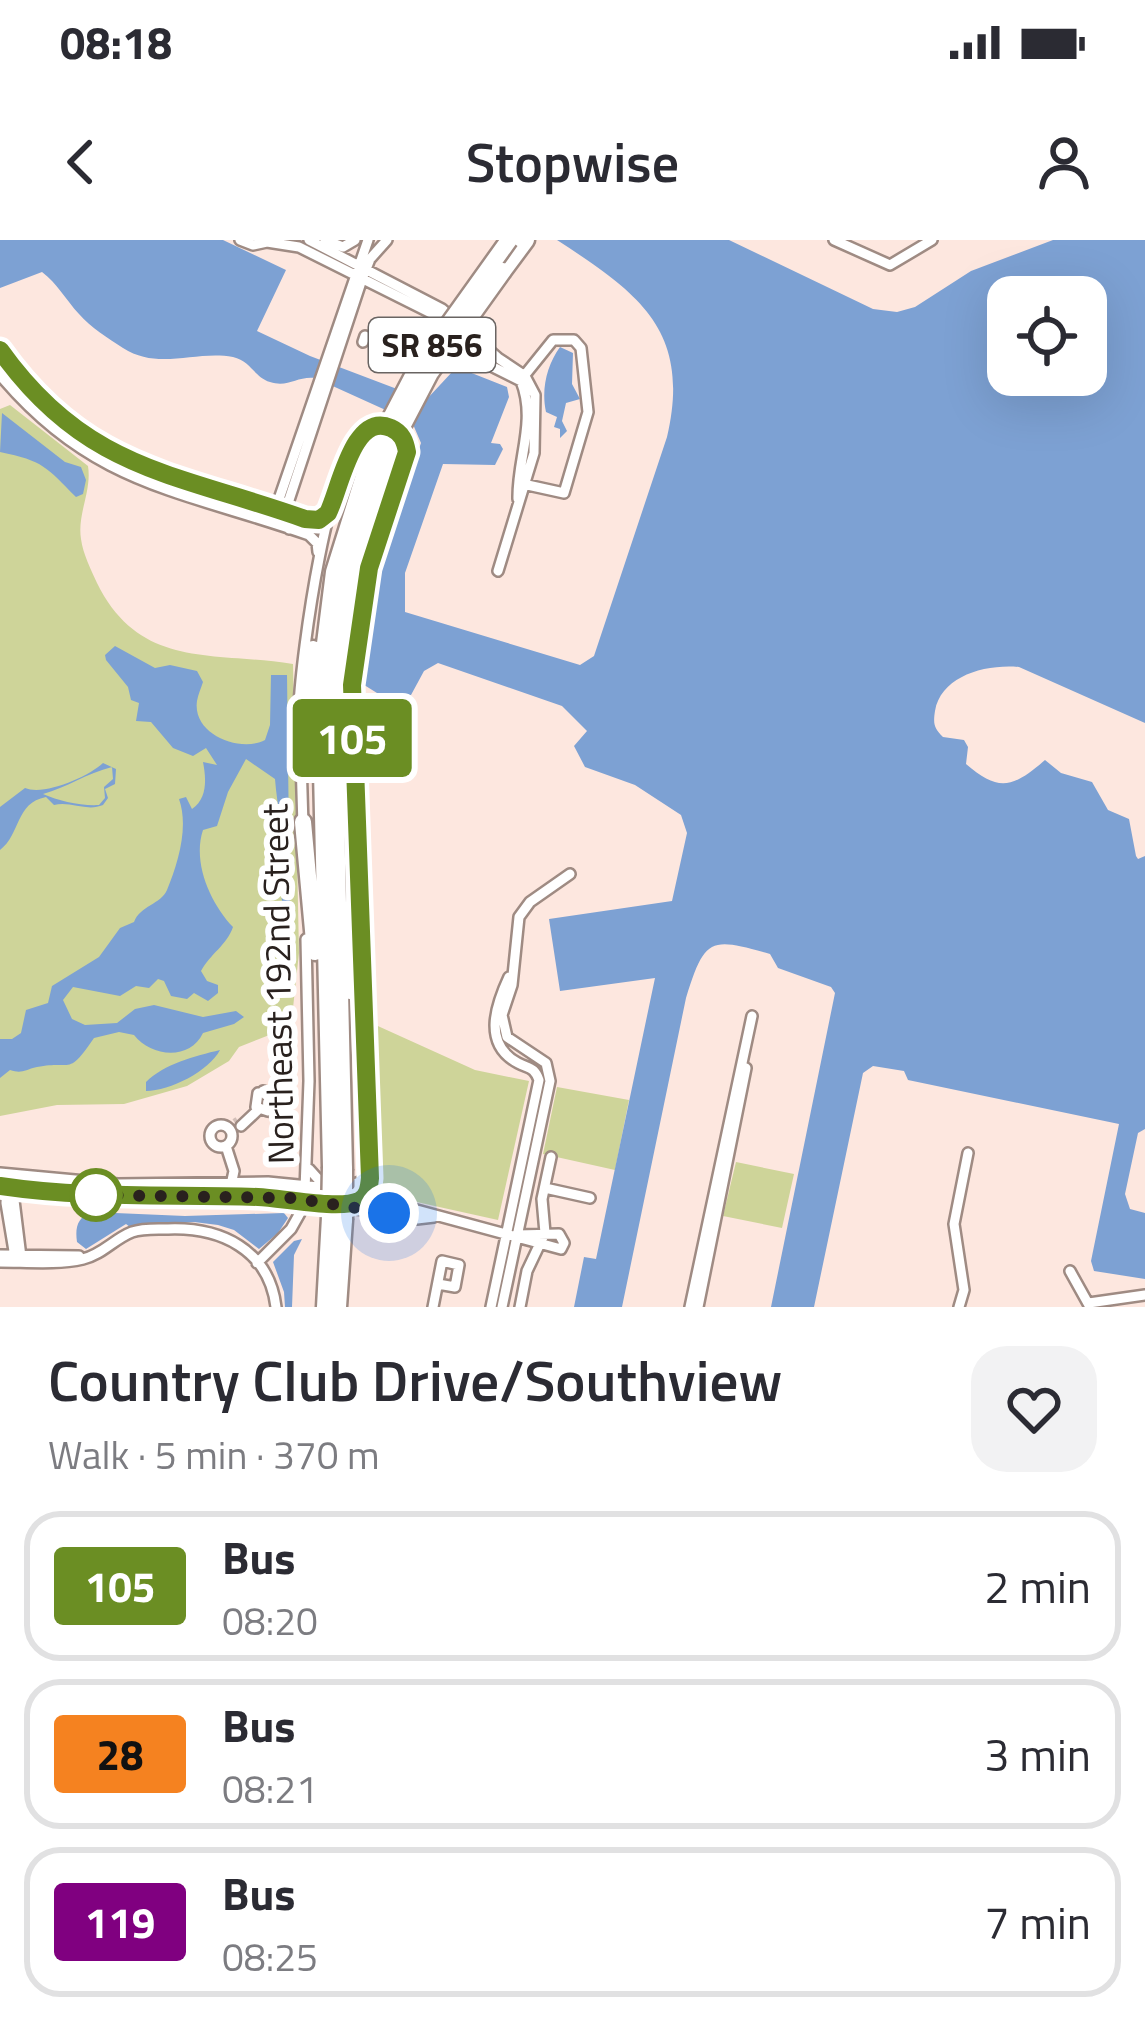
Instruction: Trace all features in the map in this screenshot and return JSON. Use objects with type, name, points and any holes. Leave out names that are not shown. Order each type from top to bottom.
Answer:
[{"type":"highway","name":"SR 856","points":[[340,1163],[329,1079],[320,698],[325,627],[376,463],[421,362],[509,240]]},
{"type":"highway","name":"SR 856","points":[[376,463],[440,357],[526,240]]},
{"type":"highway","name":"SR 856","points":[[338,1307],[333,708],[346,551]]},
{"type":"highway","points":[[346,551],[345,654],[352,730]]},
{"type":"highway","points":[[301,762],[316,626],[346,551]]},
{"type":"highway","points":[[303,822],[329,1079]]},
{"type":"highway","points":[[340,1163],[349,1122],[347,1052],[356,860]]},
{"type":"highway","name":"SR 856","points":[[325,1307],[339,1214]]},
{"type":"street","points":[[240,240],[253,245],[303,242],[439,313],[469,339],[478,361],[496,362],[523,378],[528,419],[523,483],[498,571]]},
{"type":"street","points":[[325,240],[343,247],[355,240]]},
{"type":"street","points":[[187,496],[275,518],[288,503],[368,240]]},
{"type":"street","points":[[359,273],[387,240]]},
{"type":"street","points":[[834,240],[894,264],[932,240]]},
{"type":"street","points":[[870,257],[874,240]]},
{"type":"street","points":[[523,378],[554,340],[574,340],[581,348],[589,398],[565,493],[523,483]]},
{"type":"street","points":[[0,350],[45,405],[116,456],[160,474],[319,520],[335,500]]},
{"type":"street","points":[[0,375],[46,424],[106,465],[314,540],[317,563]]},
{"type":"street","name":"Northeast 192nd Street","points":[[257,1263],[292,1229],[306,1185],[309,1042],[302,663],[317,563],[335,500],[364,431],[382,426],[401,435],[407,454],[380,527],[354,663],[352,730],[367,1193]]},
{"type":"street","points":[[104,450],[106,465]]},
{"type":"street","points":[[106,465],[116,456]]},
{"type":"street","points":[[282,511],[282,521],[289,529]]},
{"type":"street","points":[[502,1307],[512,1234],[545,1080],[505,1053],[495,1034],[495,1010],[514,966],[521,911],[570,874]]},
{"type":"street","points":[[694,1307],[752,1016]]},
{"type":"street","points":[[224,1146],[211,1136],[258,1110],[268,1111],[274,1103],[272,1094],[260,1092],[254,1101],[258,1110]]},
{"type":"street","points":[[220,1109],[235,1126]]},
{"type":"street","points":[[230,1196],[232,1179],[224,1146],[235,1126]]},
{"type":"street","points":[[307,1152],[315,1178],[358,1184],[367,1176],[368,1146]]},
{"type":"street","points":[[289,1183],[303,1173],[307,1152]]},
{"type":"street","points":[[959,1307],[964,1290],[954,1224],[968,1153]]},
{"type":"street","points":[[520,1307],[527,1271],[545,1233],[551,1157]]},
{"type":"street","points":[[18,1259],[5,1174],[147,1191],[232,1179],[306,1185],[367,1193],[434,1217],[512,1234],[556,1250],[565,1243],[559,1234],[512,1234]]},
{"type":"street","points":[[6,1187],[304,1199],[339,1214],[434,1217]]},
{"type":"street","points":[[545,1188],[590,1198]]},
{"type":"street","points":[[339,1214],[367,1193]]},
{"type":"street","points":[[0,1244],[13,1218]]},
{"type":"street","points":[[13,1218],[27,1243],[91,1257]]},
{"type":"street","points":[[0,1259],[91,1257],[135,1231],[192,1228],[224,1236],[257,1263],[271,1286],[276,1307]]},
{"type":"street","points":[[491,1307],[512,1234]]},
{"type":"street","points":[[18,1259],[61,1254]]},
{"type":"street","points":[[18,1259],[78,1256]]},
{"type":"street","points":[[1070,1271],[1088,1306],[1145,1295]]},
{"type":"street","points":[[433,1307],[438,1284]]},
{"type":"green space","points":[[10,405],[88,466],[80,530],[84,550],[114,611],[135,631],[181,651],[293,664],[299,953],[292,1017],[277,1032],[239,1047],[229,1061],[187,1086],[124,1104],[57,1105],[0,1116],[0,409]]},
{"type":"green space","points":[[369,1022],[475,1070],[529,1081],[498,1220],[376,1193]]},
{"type":"green space","points":[[557,1087],[629,1100],[615,1170],[543,1154]]},
{"type":"green space","points":[[736,1162],[794,1174],[782,1228],[723,1216]]},
{"type":"water","points":[[0,240],[223,240],[286,270],[257,331],[426,400],[453,371],[449,358],[464,370],[507,387],[509,397],[491,443],[503,449],[495,465],[443,464],[405,573],[405,612],[580,665],[594,656],[667,437],[672,369],[665,342],[634,297],[557,240],[729,240],[873,309],[897,312],[915,307],[971,271],[1053,240],[1145,240],[1145,723],[1019,667],[978,671],[955,681],[939,699],[934,719],[943,737],[964,740],[966,764],[997,783],[1015,781],[1045,760],[1061,773],[1092,782],[1108,810],[1129,819],[1136,856],[1145,856],[1145,1129],[1138,1133],[1125,1194],[1130,1209],[1145,1213],[1145,1279],[1094,1271],[1091,1261],[1119,1124],[908,1080],[904,1071],[873,1066],[863,1073],[814,1307],[771,1307],[835,993],[831,987],[778,968],[770,954],[722,944],[705,953],[686,998],[622,1307],[574,1307],[584,1257],[596,1259],[655,978],[560,991],[549,919],[672,901],[687,833],[681,815],[635,785],[585,767],[574,746],[587,731],[562,706],[438,663],[424,671],[411,695],[377,693],[361,683],[383,553],[421,443],[412,422],[315,378],[270,382],[233,357],[137,355],[89,324],[42,272],[0,288]]},
{"type":"water","points":[[560,347],[573,353],[572,384],[580,399],[566,403],[562,421],[567,431],[560,438],[560,429],[554,427],[557,417],[546,412],[544,395]]},
{"type":"water","points":[[2,413],[65,462],[81,467],[86,480],[83,494],[76,497],[35,462],[0,452]]},
{"type":"water","points":[[115,646],[155,668],[170,665],[197,671],[203,682],[197,701],[202,723],[232,742],[265,740],[270,725],[271,675],[287,675],[290,921],[282,899],[284,857],[275,779],[246,759],[217,826],[203,830],[200,843],[206,882],[233,927],[201,971],[207,981],[218,985],[218,993],[208,1001],[194,993],[187,999],[171,996],[158,979],[149,988],[136,986],[120,996],[73,987],[63,1000],[72,1019],[85,1025],[117,1023],[135,1009],[154,1005],[203,1017],[236,1011],[244,1017],[203,1033],[180,1052],[150,1048],[134,1035],[119,1032],[94,1038],[69,1064],[10,1070],[0,1078],[0,1039],[21,1033],[26,1010],[48,1003],[52,986],[99,957],[120,928],[134,922],[164,895],[181,845],[179,799],[186,797],[192,809],[205,787],[203,762],[217,765],[206,748],[193,756],[173,748],[151,722],[136,721],[139,703],[131,700],[128,687],[106,660]]},
{"type":"water","points":[[103,763],[112,767],[116,769],[115,784],[105,789],[108,798],[103,805],[91,807],[54,805],[46,797],[36,800],[0,850],[0,807],[25,788],[54,787]],"holes":[[[112,767],[113,779],[104,787],[105,798],[99,805],[70,803],[43,794]]]},
{"type":"water","points":[[220,1050],[188,1078],[146,1091],[146,1082],[162,1070]]},
{"type":"water","points":[[92,1212],[284,1213],[288,1218],[259,1249],[234,1230],[194,1222],[126,1224],[86,1249],[77,1242],[77,1228]]},
{"type":"water","points":[[302,1239],[294,1255],[292,1307],[285,1307],[273,1262]]},
{"type":"bus line","name":"105","points":[[0,350],[45,405],[104,450],[160,474],[305,519],[319,520],[328,513],[356,442],[366,429],[376,425],[392,428],[404,440],[407,452],[369,568],[352,685],[367,1194],[362,1200],[343,1204],[256,1197],[108,1196],[0,1186]]},
{"type":"route","points":[[96,1195],[292,1198],[389,1213]]}]
